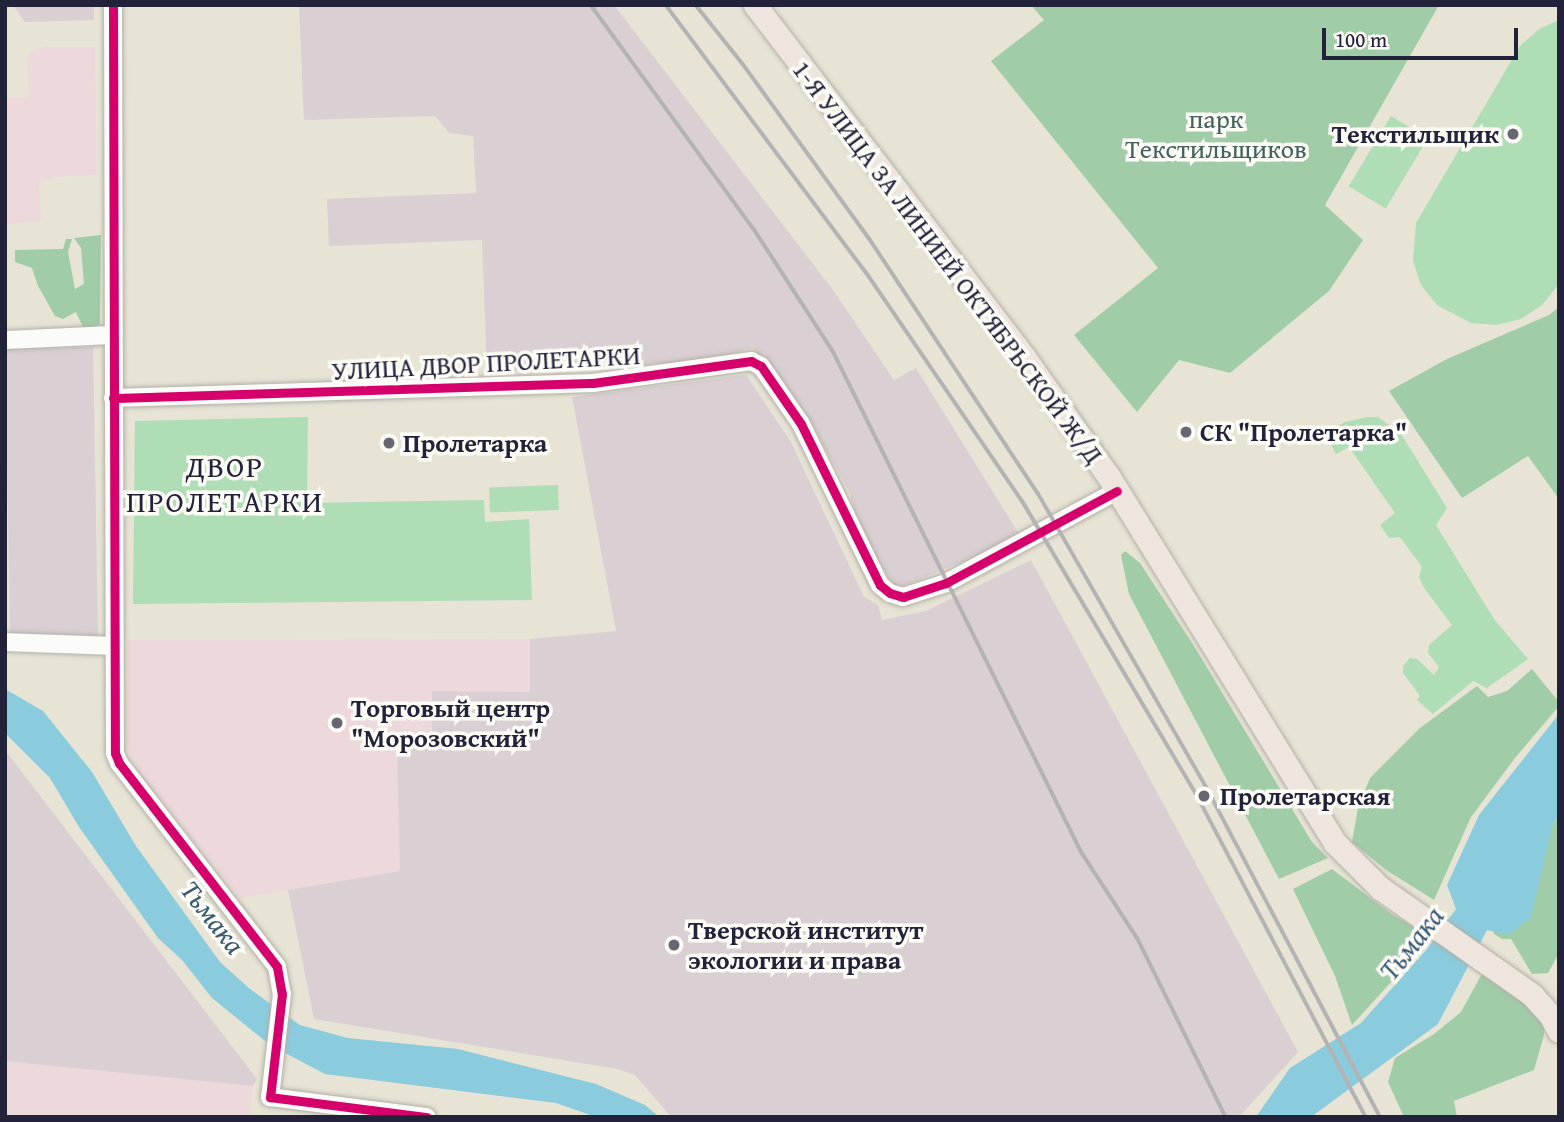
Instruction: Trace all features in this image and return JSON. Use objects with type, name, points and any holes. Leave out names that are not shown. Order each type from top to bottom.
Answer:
[{"type":"main road","name":"1-Я УЛИЦА ЗА ЛИНИЕЙ ОКТЯБРЬСКОЙ Ж/Д","points":[[755,5],[1024,357],[1117,491],[1326,831],[1345,855],[1380,888],[1501,972],[1545,1007],[1559,1031]]},
{"type":"street","points":[[113,5],[114,745],[118,760],[274,962],[281,979],[282,996],[270,1097],[427,1117]]},
{"type":"street","points":[[5,340],[113,335]]},
{"type":"street","name":"УЛИЦА ДВОР ПРОЛЕТАРКИ","points":[[113,398],[593,383],[751,361],[761,366],[801,424],[880,585],[890,593],[903,597],[946,583],[1117,491]]},
{"type":"street","points":[[5,642],[114,646]]},
{"type":"shaded area","points":[[13,5],[94,5],[94,20],[25,22]]},
{"type":"shaded area","points":[[299,5],[614,5],[833,290],[894,380],[916,368],[1021,537],[906,585],[893,585],[861,531],[849,491],[815,430],[753,348],[703,361],[532,371],[487,370],[482,240],[329,246],[327,199],[476,193],[473,136],[449,133],[435,116],[304,120]]},
{"type":"shaded area","points":[[45,47],[95,47],[97,175],[56,177],[39,183],[41,220],[5,225],[5,98],[29,97],[27,57],[30,52]]},
{"type":"shaded area","points":[[93,347],[98,640],[10,641],[5,349]]},
{"type":"shaded area","points":[[746,375],[791,442],[864,597],[878,605],[882,620],[926,611],[1031,560],[1298,1052],[1239,1117],[671,1117],[635,1075],[617,1069],[314,1019],[288,890],[400,871],[397,747],[432,746],[432,691],[530,692],[530,639],[616,631],[572,397]]},
{"type":"shaded area","points":[[530,639],[530,692],[432,691],[432,746],[397,747],[401,871],[240,898],[137,770],[127,745],[127,640]]},
{"type":"shaded area","points":[[5,750],[257,1079],[253,1086],[5,1061]]},
{"type":"shaded area","points":[[5,1061],[253,1086],[250,1117],[5,1117]]},
{"type":"green space","name":"парк Текстильщиков","points":[[1031,5],[1439,5],[1325,205],[1363,240],[1329,291],[1230,373],[1179,360],[1137,412],[1074,335],[1158,268],[991,61],[1044,20]]},
{"type":"green space","name":"Текстильщик","points":[[1559,20],[1559,284],[1542,305],[1521,319],[1496,325],[1471,323],[1437,305],[1421,285],[1413,261],[1416,223],[1520,46],[1539,29]]},
{"type":"green space","points":[[1391,116],[1428,138],[1386,208],[1349,186]]},
{"type":"green space","points":[[101,235],[100,324],[85,332],[76,312],[63,319],[55,316],[38,286],[32,268],[15,262],[15,250],[63,249],[66,239],[72,239],[68,252],[75,289],[84,284],[81,248],[74,238]]},
{"type":"green space","points":[[1559,307],[1559,499],[1528,456],[1462,498],[1389,391],[1447,359],[1549,315]]},
{"type":"green space","points":[[308,417],[307,503],[484,500],[485,522],[529,519],[532,600],[133,604],[135,421]]},
{"type":"green space","points":[[1378,417],[1401,434],[1447,508],[1436,525],[1494,619],[1528,659],[1487,688],[1473,681],[1433,714],[1417,700],[1420,696],[1403,673],[1403,666],[1410,658],[1417,659],[1434,675],[1439,667],[1428,653],[1429,645],[1452,625],[1424,588],[1419,577],[1422,567],[1400,537],[1389,538],[1380,525],[1395,513],[1349,447],[1336,454],[1327,437],[1329,430],[1345,422]]},
{"type":"green space","points":[[558,485],[559,510],[490,512],[489,487]]},
{"type":"green space","points":[[1125,551],[1140,563],[1194,646],[1312,842],[1328,858],[1279,879],[1129,594],[1121,555]]},
{"type":"green space","points":[[1532,669],[1559,702],[1559,706],[1515,758],[1471,817],[1434,900],[1386,870],[1352,842],[1358,808],[1370,778],[1420,728],[1477,686],[1488,697],[1507,691]]},
{"type":"green space","points":[[1559,814],[1559,953],[1548,973],[1532,974],[1511,939],[1502,939],[1493,933],[1534,837],[1553,824]]},
{"type":"green space","points":[[1332,869],[1393,915],[1432,937],[1352,1025],[1335,976],[1293,889]]},
{"type":"green space","points":[[1484,970],[1544,1014],[1544,1035],[1534,1070],[1454,1101],[1457,1117],[1404,1117],[1388,1082],[1395,1058],[1434,1034],[1461,1012]]},
{"type":"water","points":[[5,689],[43,711],[92,772],[136,846],[220,962],[250,989],[300,1025],[348,1038],[458,1049],[596,1084],[645,1105],[659,1117],[596,1117],[556,1103],[325,1074],[270,1045],[212,998],[182,960],[158,938],[79,827],[50,778],[5,733]]},
{"type":"water","points":[[1559,714],[1559,814],[1553,824],[1531,917],[1509,935],[1487,930],[1438,1024],[1311,1117],[1256,1117],[1290,1068],[1361,1023],[1427,949],[1456,909],[1447,885],[1479,815]]},
{"type":"railway","points":[[591,5],[754,229],[833,351],[1082,853],[1138,939],[1226,1117]]},
{"type":"railway","points":[[666,5],[866,272],[1023,502],[1199,799],[1366,1117]]},
{"type":"railway","points":[[696,5],[743,64],[869,238],[1038,493],[1209,792],[1380,1117]]},
{"type":"cycle path","points":[[113,5],[115,753],[119,763],[277,967],[282,994],[270,1097],[427,1117]]},
{"type":"cycle path","points":[[113,398],[593,383],[751,361],[761,366],[801,424],[880,585],[890,593],[903,597],[946,583],[1117,491]]},
{"type":"place","name":"Текстильщик","points":[[1513,134]]},
{"type":"place","name":"СК \"Пролетарка\"","points":[[1186,432]]},
{"type":"place","name":"Пролетарка","points":[[389,443]]},
{"type":"place","name":"Торговый центр \"Морозовский\"","points":[[337,723]]},
{"type":"place","name":"Пролетарская","points":[[1204,796]]},
{"type":"place","name":"Тверской институт экологии и права","points":[[674,945]]},
{"type":"district","name":"ДВОР ПРОЛЕТАРКИ","points":[[225,483]]},
{"type":"water label","name":"Тьмака","points":[[213,917]]},
{"type":"water label","name":"Тьмака","points":[[1411,943]]}]
